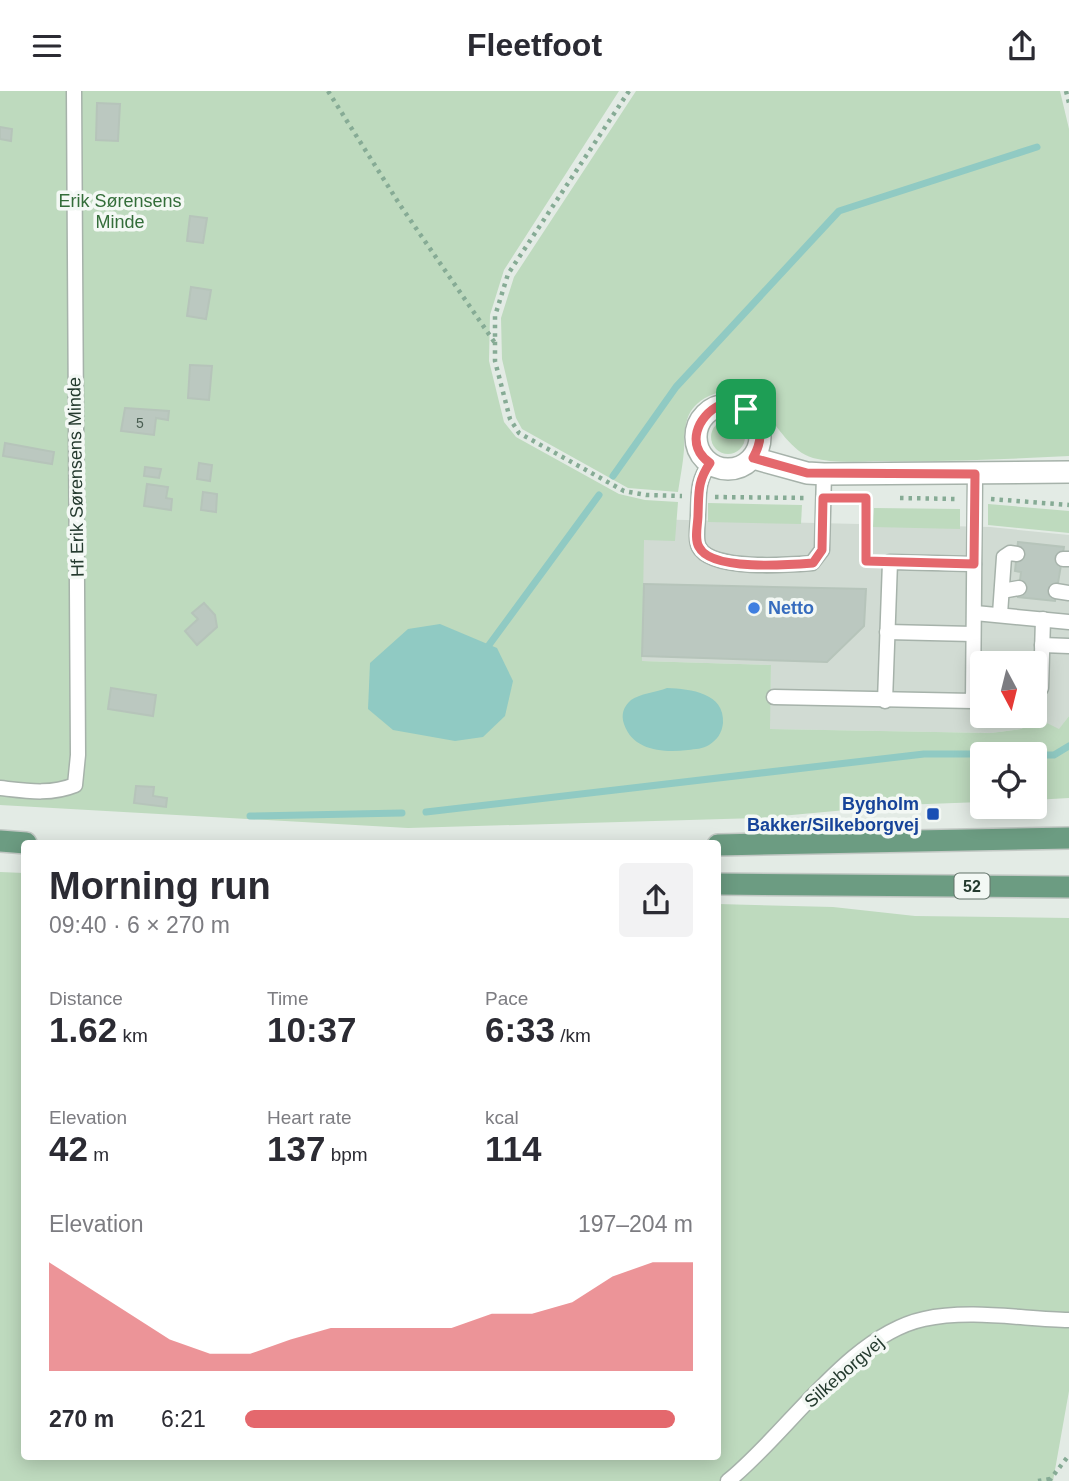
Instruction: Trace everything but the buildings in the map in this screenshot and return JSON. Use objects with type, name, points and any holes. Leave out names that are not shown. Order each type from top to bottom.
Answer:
[{"type":"main road","points":[[721,845],[1069,838]]},
{"type":"main road","points":[[0,841],[21,843]]},
{"type":"main road","name":"52","points":[[721,884],[1069,887]]},
{"type":"street","points":[[720,405],[734,405],[746,409],[756,419],[761,432],[760,446],[753,458],[743,466],[729,470],[710,463],[698,448],[695,435],[699,422],[708,411],[720,405]]},
{"type":"street","points":[[753,458],[807,473],[824,474],[1069,472]]},
{"type":"lane","name":"Hf Erik Sørensens Minde","points":[[0,788],[40,793],[61,791],[75,785],[78,729],[74,91]]},
{"type":"lane","points":[[710,463],[700,478],[697,545],[705,556],[719,562],[791,565],[813,563],[822,550],[824,474]]},
{"type":"lane","points":[[975,474],[975,651]]},
{"type":"lane","points":[[1000,614],[1001,567],[1004,557],[1017,554]]},
{"type":"lane","points":[[885,701],[890,562],[974,564]]},
{"type":"lane","points":[[1002,591],[1019,588]]},
{"type":"lane","points":[[975,613],[1069,622]]},
{"type":"lane","points":[[1042,651],[1044,619]]},
{"type":"lane","points":[[887,632],[974,634]]},
{"type":"lane","points":[[1042,646],[1069,646]]},
{"type":"lane","points":[[774,697],[970,701]]},
{"type":"lane","name":"Silkeborgvej","points":[[728,1481],[833,1377],[878,1337],[924,1319],[978,1316],[1069,1320]]},
{"type":"path","points":[[328,91],[400,205],[495,343]]},
{"type":"path","points":[[629,91],[508,274],[495,316],[495,361],[510,419],[519,433],[624,491],[646,495],[880,498]]},
{"type":"path","points":[[1066,91],[1069,103]]},
{"type":"path","points":[[866,498],[866,561],[890,562]]},
{"type":"path","points":[[893,498],[975,499],[1069,505]]},
{"type":"path","points":[[1038,1481],[1050,1480],[1069,1455]]},
{"type":"shaded area","points":[[642,519],[990,527],[1069,535],[1069,716],[1059,730],[1047,723],[1047,651],[970,651],[970,728],[1023,728],[991,733],[769,729],[771,665],[642,661]]},
{"type":"green space","name":"Erik Sørensens Minde","points":[[0,91],[619,91],[504,270],[490,315],[489,361],[504,422],[516,437],[619,494],[645,500],[678,502],[675,541],[644,540],[642,661],[771,665],[770,729],[991,733],[1023,728],[1047,728],[1047,723],[1059,729],[1069,716],[1069,798],[1047,799],[1047,742],[970,742],[970,802],[900,805],[758,818],[408,828],[0,805]]},
{"type":"green space","points":[[636,91],[1060,91],[1069,129],[1069,456],[929,461],[821,460],[799,451],[755,401],[742,393],[727,391],[709,396],[690,412],[678,492],[628,488],[522,429],[516,418],[502,359],[501,318],[514,277]]},
{"type":"green space","points":[[728,420],[740,425],[745,437],[740,449],[728,454],[716,449],[711,437],[716,425]]},
{"type":"green space","points":[[708,503],[802,505],[801,524],[708,522]]},
{"type":"green space","points":[[988,504],[1069,511],[1069,533],[988,525]]},
{"type":"green space","points":[[874,508],[960,509],[960,529],[873,527]]},
{"type":"green space","points":[[0,872],[21,873],[21,1460],[721,1460],[721,904],[833,907],[915,916],[1069,918],[1069,1391],[1053,1481],[0,1481]]},
{"type":"water","points":[[440,624],[497,648],[513,681],[505,716],[483,737],[455,741],[393,730],[368,709],[370,663],[408,629]]},
{"type":"water","points":[[667,688],[705,695],[718,705],[723,723],[714,741],[702,748],[669,751],[650,748],[634,740],[623,721],[626,705],[634,698]]},
{"type":"waterway","points":[[613,476],[676,387],[839,211],[1037,147]]},
{"type":"waterway","points":[[489,645],[599,495]]},
{"type":"waterway","points":[[1047,755],[1054,755],[1069,746]]},
{"type":"waterway","points":[[426,812],[924,754],[970,754]]},
{"type":"waterway","points":[[250,816],[402,813]]},
{"type":"place","name":"Netto","points":[[754,608]]},
{"type":"place","name":"Bygholm Bakker/Silkeborgvej","points":[[933,814]]},
{"type":"route","points":[[720,405],[734,405],[746,409],[756,419],[761,432],[760,446],[753,458],[807,473],[975,474],[974,564],[866,561],[866,498],[823,498],[822,550],[813,563],[791,565],[719,562],[705,556],[697,545],[700,478],[710,463],[698,448],[695,435],[699,422],[708,411],[720,405]]}]
